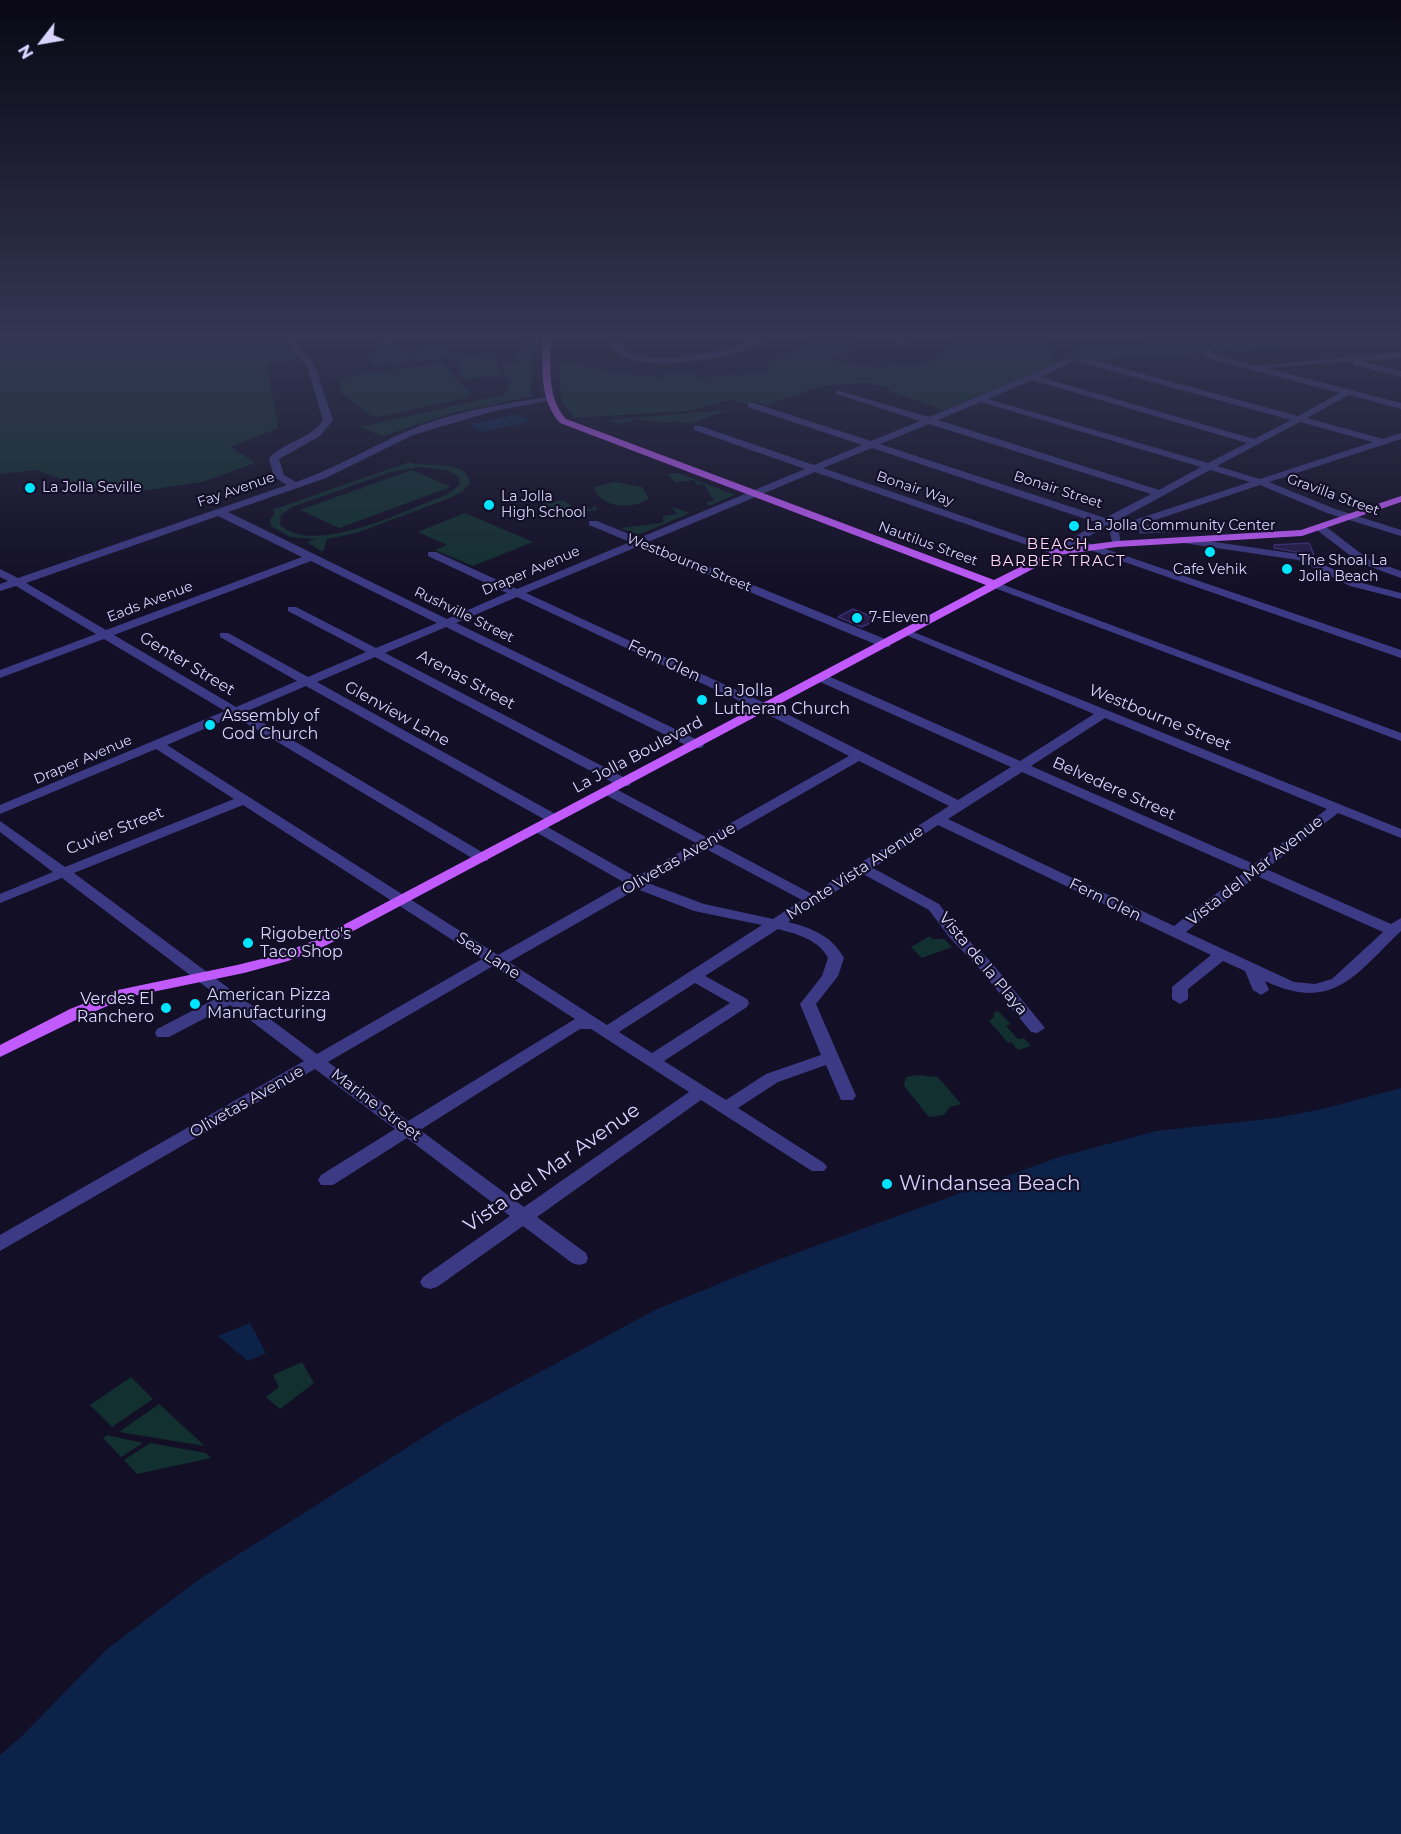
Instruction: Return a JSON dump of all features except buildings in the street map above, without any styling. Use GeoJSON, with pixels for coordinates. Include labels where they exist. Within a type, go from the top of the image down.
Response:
{"type":"FeatureCollection","features":[{"type":"Feature","properties":{"kind":"main road","name":"Nautilus Street"},"geometry":{"type":"LineString","coordinates":[[565,422],[576,428],[996,585]]}},
{"type":"Feature","properties":{"kind":"main road","name":"La Jolla Boulevard"},"geometry":{"type":"LineString","coordinates":[[0,1052],[76,1013],[124,993],[206,978],[293,954],[401,901],[1056,552],[1088,546],[1293,534],[1321,528],[1401,499]]}},
{"type":"Feature","properties":{"kind":"street"},"geometry":{"type":"LineString","coordinates":[[296,486],[279,477],[274,458],[279,452],[310,440],[324,428],[327,422]]}},
{"type":"Feature","properties":{"kind":"street","name":"Fay Avenue"},"geometry":{"type":"LineString","coordinates":[[0,588],[296,486],[331,472],[410,433],[444,422]]}},
{"type":"Feature","properties":{"kind":"street","name":"Bonair Street"},"geometry":{"type":"LineString","coordinates":[[803,422],[1110,526]]}},
{"type":"Feature","properties":{"kind":"street","name":"Draper Avenue"},"geometry":{"type":"LineString","coordinates":[[0,810],[926,422]]}},
{"type":"Feature","properties":{"kind":"street"},"geometry":{"type":"LineString","coordinates":[[929,422],[1159,493]]}},
{"type":"Feature","properties":{"kind":"street","name":"Gravilla Street"},"geometry":{"type":"LineString","coordinates":[[1056,422],[1260,482],[1349,517],[1401,533]]}},
{"type":"Feature","properties":{"kind":"street"},"geometry":{"type":"LineString","coordinates":[[1186,422],[1257,442]]}},
{"type":"Feature","properties":{"kind":"street"},"geometry":{"type":"LineString","coordinates":[[1056,552],[1110,526],[1159,493],[1293,422]]}},
{"type":"Feature","properties":{"kind":"street"},"geometry":{"type":"LineString","coordinates":[[1307,422],[1384,442]]}},
{"type":"Feature","properties":{"kind":"street","name":"Bonair Way"},"geometry":{"type":"LineString","coordinates":[[697,428],[1056,552]]}},
{"type":"Feature","properties":{"kind":"street"},"geometry":{"type":"LineString","coordinates":[[1110,526],[1399,438]]}},
{"type":"Feature","properties":{"kind":"street","name":"Rushville Street"},"geometry":{"type":"LineString","coordinates":[[219,512],[697,745]]}},
{"type":"Feature","properties":{"kind":"street","name":"Westbourne Street"},"geometry":{"type":"LineString","coordinates":[[593,523],[886,644]]}},
{"type":"Feature","properties":{"kind":"street"},"geometry":{"type":"LineString","coordinates":[[1110,526],[1117,544]]}},
{"type":"Feature","properties":{"kind":"street"},"geometry":{"type":"LineString","coordinates":[[1321,528],[1364,561],[1401,575]]}},
{"type":"Feature","properties":{"kind":"street"},"geometry":{"type":"LineString","coordinates":[[1187,541],[1301,557],[1315,562],[1344,580],[1401,596]]}},
{"type":"Feature","properties":{"kind":"street"},"geometry":{"type":"LineString","coordinates":[[1088,546],[1401,654]]}},
{"type":"Feature","properties":{"kind":"street","name":"Fern Glen"},"geometry":{"type":"LineString","coordinates":[[432,555],[765,708],[959,806]]}},
{"type":"Feature","properties":{"kind":"street","name":"Eads Avenue"},"geometry":{"type":"LineString","coordinates":[[0,674],[311,557]]}},
{"type":"Feature","properties":{"kind":"street","name":"Genter Street"},"geometry":{"type":"LineString","coordinates":[[0,572],[482,858]]}},
{"type":"Feature","properties":{"kind":"street","name":"Nautilus Street"},"geometry":{"type":"LineString","coordinates":[[996,585],[1401,737]]}},
{"type":"Feature","properties":{"kind":"street","name":"Arenas Street"},"geometry":{"type":"LineString","coordinates":[[292,609],[624,783]]}},
{"type":"Feature","properties":{"kind":"street","name":"Westbourne Street"},"geometry":{"type":"LineString","coordinates":[[907,633],[1401,834]]}},
{"type":"Feature","properties":{"kind":"street","name":"Glenview Lane"},"geometry":{"type":"LineString","coordinates":[[224,635],[554,819]]}},
{"type":"Feature","properties":{"kind":"street","name":"Belvedere Street"},"geometry":{"type":"LineString","coordinates":[[822,678],[1257,870],[1397,927]]}},
{"type":"Feature","properties":{"kind":"street","name":"Monte Vista Avenue"},"geometry":{"type":"LineString","coordinates":[[327,1180],[577,1024],[601,1028],[694,976],[1104,713]]}},
{"type":"Feature","properties":{"kind":"street","name":"Sea Lane"},"geometry":{"type":"LineString","coordinates":[[157,744],[818,1167]]}},
{"type":"Feature","properties":{"kind":"street","name":"Olivetas Avenue"},"geometry":{"type":"LineString","coordinates":[[0,1244],[313,1057],[496,961],[860,755]]}},
{"type":"Feature","properties":{"kind":"street"},"geometry":{"type":"LineString","coordinates":[[919,786],[936,801],[938,820]]}},
{"type":"Feature","properties":{"kind":"street"},"geometry":{"type":"LineString","coordinates":[[609,791],[812,900]]}},
{"type":"Feature","properties":{"kind":"street","name":"Cuvier Street"},"geometry":{"type":"LineString","coordinates":[[0,899],[244,800]]}},
{"type":"Feature","properties":{"kind":"street","name":"Vista del Mar Avenue"},"geometry":{"type":"LineString","coordinates":[[1175,933],[1336,808]]}},
{"type":"Feature","properties":{"kind":"street","name":"Fern Glen"},"geometry":{"type":"LineString","coordinates":[[938,820],[1291,987],[1305,989],[1328,987],[1338,982],[1397,927]]}},
{"type":"Feature","properties":{"kind":"street","name":"Marine Street"},"geometry":{"type":"LineString","coordinates":[[0,825],[579,1258]]}},
{"type":"Feature","properties":{"kind":"street"},"geometry":{"type":"LineString","coordinates":[[539,828],[635,884],[701,909],[775,924],[818,938],[836,959],[825,984],[808,1004],[847,1096]]}},
{"type":"Feature","properties":{"kind":"street","name":"Vista de la Playa"},"geometry":{"type":"LineString","coordinates":[[863,868],[934,907],[955,935],[985,965],[1037,1028]]}},
{"type":"Feature","properties":{"kind":"street"},"geometry":{"type":"LineString","coordinates":[[1180,999],[1180,987],[1220,955]]}},
{"type":"Feature","properties":{"kind":"street"},"geometry":{"type":"LineString","coordinates":[[1253,971],[1261,990]]}},
{"type":"Feature","properties":{"kind":"street"},"geometry":{"type":"LineString","coordinates":[[652,1061],[741,1003],[694,976]]}},
{"type":"Feature","properties":{"kind":"street"},"geometry":{"type":"LineString","coordinates":[[163,1033],[231,997]]}},
{"type":"Feature","properties":{"kind":"street"},"geometry":{"type":"LineString","coordinates":[[726,1108],[772,1078],[830,1058]]}},
{"type":"Feature","properties":{"kind":"street","name":"Vista del Mar Avenue"},"geometry":{"type":"LineString","coordinates":[[430,1282],[701,1092]]}},
{"type":"Feature","properties":{"kind":"green space"},"geometry":{"type":"Polygon","coordinates":[[[0,422],[277,422],[278,428],[231,447],[255,463],[202,482],[121,494],[115,488],[84,487],[36,470],[0,474],[0,422]]]}},
{"type":"Feature","properties":{"kind":"green space"},"geometry":{"type":"Polygon","coordinates":[[[384,422],[426,422],[383,436],[360,427],[384,422]]]}},
{"type":"Feature","properties":{"kind":"green space"},"geometry":{"type":"Polygon","coordinates":[[[677,422],[697,422],[690,424],[677,422]]]}},
{"type":"Feature","properties":{"kind":"green space"},"geometry":{"type":"Polygon","coordinates":[[[409,462],[453,467],[467,475],[470,483],[462,492],[450,498],[356,533],[327,539],[323,552],[307,542],[316,539],[290,537],[271,526],[270,520],[275,512],[272,510],[409,462]],[[419,467],[391,472],[292,507],[281,515],[280,525],[296,533],[315,536],[362,527],[446,495],[460,485],[459,477],[447,470],[419,467]]]}},
{"type":"Feature","properties":{"kind":"green space"},"geometry":{"type":"Polygon","coordinates":[[[412,470],[451,487],[339,528],[300,510],[412,470]]]}},
{"type":"Feature","properties":{"kind":"green space"},"geometry":{"type":"Polygon","coordinates":[[[678,473],[734,495],[709,506],[706,502],[714,501],[704,484],[697,485],[694,480],[675,482],[668,474],[678,473]]]}},
{"type":"Feature","properties":{"kind":"green space"},"geometry":{"type":"Polygon","coordinates":[[[615,482],[642,487],[649,498],[627,506],[610,503],[597,494],[594,487],[615,482]]]}},
{"type":"Feature","properties":{"kind":"green space"},"geometry":{"type":"Polygon","coordinates":[[[564,500],[573,508],[592,509],[595,505],[597,510],[567,514],[542,504],[564,500]]]}},
{"type":"Feature","properties":{"kind":"green space"},"geometry":{"type":"Polygon","coordinates":[[[672,507],[690,513],[638,535],[620,528],[663,523],[663,516],[677,514],[672,507]]]}},
{"type":"Feature","properties":{"kind":"green space"},"geometry":{"type":"Polygon","coordinates":[[[465,513],[533,542],[473,566],[435,550],[447,545],[418,532],[465,513]]]}},
{"type":"Feature","properties":{"kind":"green space"},"geometry":{"type":"Polygon","coordinates":[[[930,936],[932,939],[944,939],[952,947],[922,958],[911,947],[930,936]]]}},
{"type":"Feature","properties":{"kind":"green space"},"geometry":{"type":"Polygon","coordinates":[[[998,1011],[1011,1024],[1006,1026],[1018,1039],[1024,1038],[1031,1046],[1018,1050],[1011,1042],[1008,1043],[989,1021],[994,1017],[994,1012],[998,1011]]]}},
{"type":"Feature","properties":{"kind":"green space"},"geometry":{"type":"Polygon","coordinates":[[[917,1075],[938,1077],[961,1104],[950,1107],[944,1115],[929,1117],[904,1086],[906,1077],[917,1075]]]}},
{"type":"Feature","properties":{"kind":"green space"},"geometry":{"type":"Polygon","coordinates":[[[302,1362],[314,1383],[280,1409],[266,1397],[279,1387],[273,1375],[302,1362]]]}},
{"type":"Feature","properties":{"kind":"green space"},"geometry":{"type":"Polygon","coordinates":[[[131,1377],[153,1399],[112,1427],[90,1405],[131,1377]]]}},
{"type":"Feature","properties":{"kind":"green space"},"geometry":{"type":"Polygon","coordinates":[[[159,1404],[205,1446],[119,1432],[159,1404]]]}},
{"type":"Feature","properties":{"kind":"green space"},"geometry":{"type":"Polygon","coordinates":[[[107,1435],[143,1443],[121,1457],[103,1438],[107,1435]]]}},
{"type":"Feature","properties":{"kind":"green space"},"geometry":{"type":"Polygon","coordinates":[[[150,1443],[206,1453],[211,1458],[137,1474],[124,1460],[150,1443]]]}},
{"type":"Feature","properties":{"kind":"water"},"geometry":{"type":"Polygon","coordinates":[[[481,422],[531,422],[480,432],[469,424],[481,422]]]}},
{"type":"Feature","properties":{"kind":"water"},"geometry":{"type":"Polygon","coordinates":[[[1401,1088],[1401,1834],[0,1834],[0,1755],[21,1737],[106,1650],[198,1580],[449,1421],[657,1309],[777,1260],[1059,1157],[1156,1131],[1275,1118],[1322,1109],[1401,1088]]]}},
{"type":"Feature","properties":{"kind":"water"},"geometry":{"type":"Polygon","coordinates":[[[250,1323],[266,1353],[248,1361],[218,1336],[250,1323]]]}},
{"type":"Feature","properties":{"kind":"place","name":"La Jolla Seville"},"geometry":{"type":"Point","coordinates":[30,488]}},
{"type":"Feature","properties":{"kind":"place","name":"La Jolla High School"},"geometry":{"type":"Point","coordinates":[489,505]}},
{"type":"Feature","properties":{"kind":"place","name":"La Jolla Community Center"},"geometry":{"type":"Point","coordinates":[1074,526]}},
{"type":"Feature","properties":{"kind":"place","name":"Cafe Vehik"},"geometry":{"type":"Point","coordinates":[1210,552]}},
{"type":"Feature","properties":{"kind":"place","name":"The Shoal La Jolla Beach"},"geometry":{"type":"Point","coordinates":[1287,569]}},
{"type":"Feature","properties":{"kind":"place","name":"7-Eleven"},"geometry":{"type":"Point","coordinates":[857,618]}},
{"type":"Feature","properties":{"kind":"place","name":"La Jolla Lutheran Church"},"geometry":{"type":"Point","coordinates":[702,700]}},
{"type":"Feature","properties":{"kind":"place","name":"Assembly of God Church"},"geometry":{"type":"Point","coordinates":[210,725]}},
{"type":"Feature","properties":{"kind":"place","name":"Rigoberto's Taco Shop"},"geometry":{"type":"Point","coordinates":[248,943]}},
{"type":"Feature","properties":{"kind":"place","name":"American Pizza Manufacturing"},"geometry":{"type":"Point","coordinates":[195,1004]}},
{"type":"Feature","properties":{"kind":"place","name":"Verdes El Ranchero"},"geometry":{"type":"Point","coordinates":[166,1008]}},
{"type":"Feature","properties":{"kind":"place","name":"Windansea Beach"},"geometry":{"type":"Point","coordinates":[887,1184]}},
{"type":"Feature","properties":{"kind":"district","name":"BEACH BARBER TRACT"},"geometry":{"type":"Point","coordinates":[1058,554]}}]}
